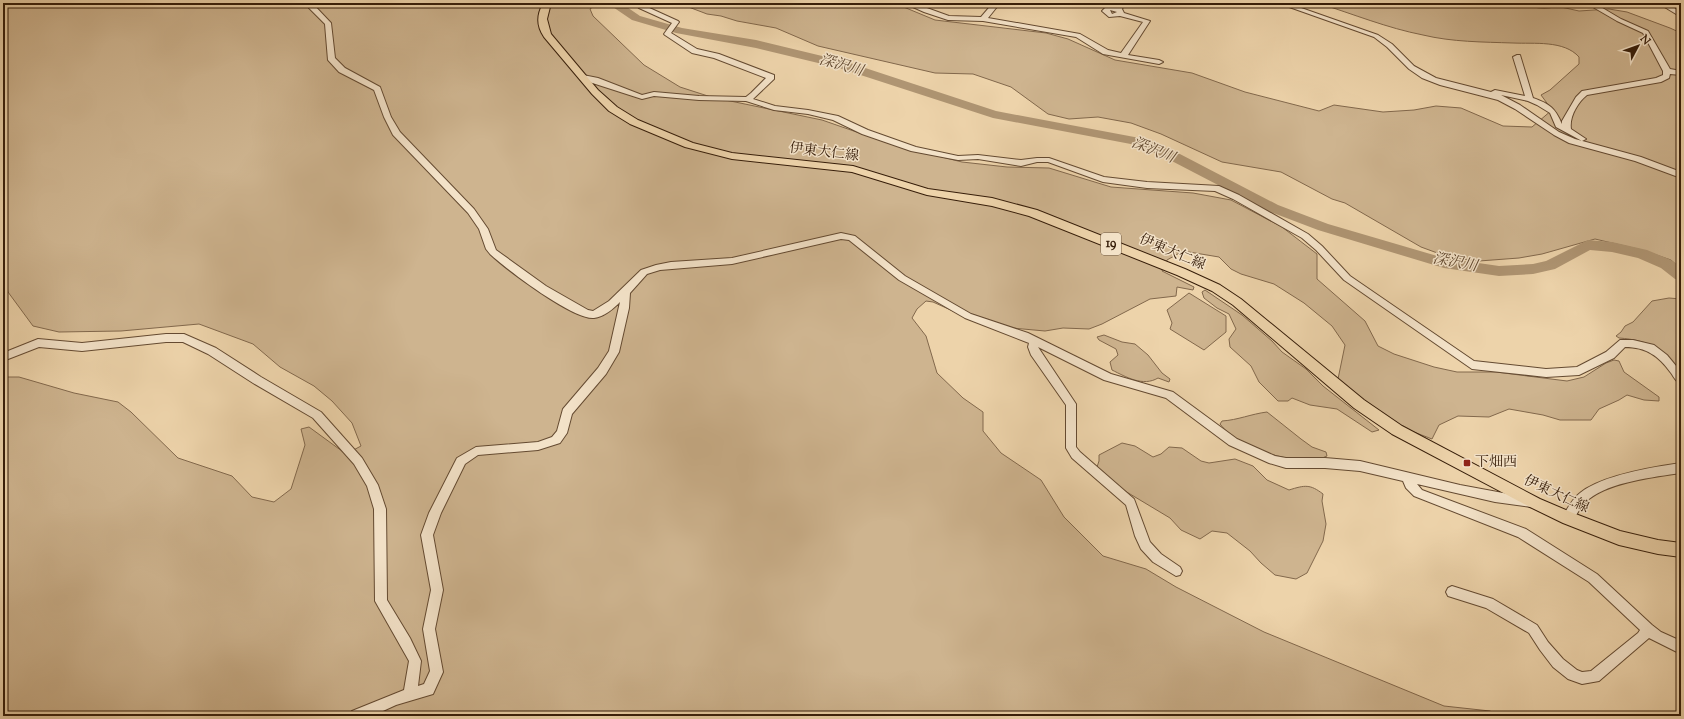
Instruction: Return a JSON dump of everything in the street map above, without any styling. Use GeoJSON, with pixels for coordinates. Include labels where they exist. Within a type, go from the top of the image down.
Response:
{"type":"FeatureCollection","features":[{"type":"Feature","properties":{"kind":"main road","name":"伊東大仁線"},"geometry":{"type":"LineString","coordinates":[[547,3],[541,17],[542,27],[547,35],[604,103],[623,116],[689,145],[718,154],[743,158],[853,169],[928,192],[1011,206],[1033,213],[1181,272],[1216,288],[1237,302],[1359,404],[1397,430],[1535,503],[1568,518],[1620,538],[1658,547],[1681,550]]}},
{"type":"Feature","properties":{"kind":"street"},"geometry":{"type":"LineString","coordinates":[[309,3],[328,23],[331,58],[342,70],[377,89],[391,126],[430,170],[467,205],[481,224],[489,239],[491,251],[505,263],[575,309],[587,314],[592,315],[602,311],[644,272],[659,267],[732,261],[833,238],[847,237],[859,243],[902,278],[957,311],[1035,341],[1072,361],[1108,377],[1169,395],[1233,442],[1273,460],[1286,463],[1346,464],[1488,496],[1535,503]]}},
{"type":"Feature","properties":{"kind":"street"},"geometry":{"type":"LineString","coordinates":[[644,3],[641,7],[676,23],[667,34],[695,51],[716,56],[771,77],[754,96],[747,99]]}},
{"type":"Feature","properties":{"kind":"street"},"geometry":{"type":"LineString","coordinates":[[907,3],[948,18],[982,19],[1078,35],[1086,38],[1106,52],[1159,62]]}},
{"type":"Feature","properties":{"kind":"street"},"geometry":{"type":"LineString","coordinates":[[982,19],[997,3]]}},
{"type":"Feature","properties":{"kind":"street"},"geometry":{"type":"LineString","coordinates":[[1281,3],[1383,40],[1388,43],[1414,70],[1432,80],[1482,91],[1530,98],[1553,112],[1559,125],[1607,152]]}},
{"type":"Feature","properties":{"kind":"street"},"geometry":{"type":"LineString","coordinates":[[1529,3],[1545,5],[1559,3]]}},
{"type":"Feature","properties":{"kind":"street"},"geometry":{"type":"LineString","coordinates":[[1567,130],[1567,118],[1580,97],[1585,93],[1658,80],[1666,76],[1667,71],[1646,32],[1619,20],[1589,3]]}},
{"type":"Feature","properties":{"kind":"street"},"geometry":{"type":"LineString","coordinates":[[1661,3],[1681,15]]}},
{"type":"Feature","properties":{"kind":"street"},"geometry":{"type":"LineString","coordinates":[[1120,9],[1147,21],[1123,56]]}},
{"type":"Feature","properties":{"kind":"street"},"geometry":{"type":"LineString","coordinates":[[1517,56],[1530,98]]}},
{"type":"Feature","properties":{"kind":"street"},"geometry":{"type":"LineString","coordinates":[[1667,71],[1681,73]]}},
{"type":"Feature","properties":{"kind":"street"},"geometry":{"type":"LineString","coordinates":[[583,78],[596,80],[633,95],[642,97],[654,94],[706,98],[747,99],[774,108],[808,112],[835,118],[866,132],[922,151],[958,158],[978,157],[1021,163],[1037,160],[1049,160],[1103,179],[1147,184],[1216,188],[1236,197],[1305,236],[1319,248],[1347,278],[1472,365],[1546,373],[1579,371],[1610,355],[1623,343],[1636,343],[1649,347],[1662,354],[1681,380]]}},
{"type":"Feature","properties":{"kind":"street"},"geometry":{"type":"LineString","coordinates":[[1482,91],[1513,104],[1565,138],[1587,147],[1625,155],[1681,175]]}},
{"type":"Feature","properties":{"kind":"street"},"geometry":{"type":"LineString","coordinates":[[357,716],[395,699],[428,689],[437,672],[429,629],[437,590],[427,535],[435,513],[461,461],[476,451],[538,446],[556,440],[562,433],[567,412],[602,371],[614,352],[624,308],[625,290]]}},
{"type":"Feature","properties":{"kind":"street"},"geometry":{"type":"LineString","coordinates":[[3,357],[38,343],[82,347],[166,338],[184,338],[212,351],[317,415],[358,461],[372,485],[380,509],[381,601],[406,642],[415,662],[410,694]]}},
{"type":"Feature","properties":{"kind":"street"},"geometry":{"type":"LineString","coordinates":[[1035,341],[1033,347],[1035,352],[1071,404],[1071,448],[1076,455],[1130,502],[1143,542],[1151,552],[1176,571]]}},
{"type":"Feature","properties":{"kind":"street"},"geometry":{"type":"LineString","coordinates":[[1568,518],[1586,494],[1599,487],[1681,468]]}},
{"type":"Feature","properties":{"kind":"street"},"geometry":{"type":"LineString","coordinates":[[1408,478],[1410,485],[1418,493],[1522,533],[1593,578],[1648,629],[1657,636],[1681,648]]}},
{"type":"Feature","properties":{"kind":"street"},"geometry":{"type":"LineString","coordinates":[[1452,592],[1489,603],[1533,629],[1544,646],[1558,663],[1573,675],[1582,678],[1594,677],[1642,637],[1648,629]]}},
{"type":"Feature","properties":{"kind":"shaded area"},"geometry":{"type":"Polygon","coordinates":[[[3,3],[598,3],[590,9],[593,16],[644,65],[680,87],[711,97],[822,120],[894,145],[962,162],[1007,167],[1049,168],[1111,187],[1193,193],[1231,200],[1282,227],[1317,254],[1317,279],[1365,321],[1378,346],[1394,354],[1434,367],[1457,372],[1496,372],[1567,381],[1584,377],[1606,363],[1614,360],[1619,361],[1624,372],[1659,397],[1659,401],[1644,400],[1627,395],[1599,409],[1591,420],[1560,420],[1543,415],[1509,409],[1489,417],[1458,416],[1439,425],[1432,439],[1406,429],[1360,399],[1338,379],[1345,345],[1332,326],[1304,303],[1274,284],[1241,274],[1231,269],[1219,257],[1183,251],[1167,260],[1162,271],[1194,287],[1193,290],[1177,287],[1176,296],[1150,299],[1102,324],[1089,329],[1063,328],[1045,331],[1012,328],[953,311],[933,302],[926,301],[917,309],[912,318],[926,336],[937,373],[963,398],[983,412],[983,431],[1001,453],[1041,480],[1064,517],[1103,556],[1146,569],[1176,587],[1264,632],[1444,706],[1490,711],[1499,716],[3,716],[3,377],[19,377],[74,393],[118,402],[131,412],[178,458],[232,476],[252,497],[274,502],[291,489],[305,445],[301,429],[309,427],[346,454],[361,446],[352,423],[332,401],[314,386],[280,367],[253,344],[199,324],[121,331],[59,332],[33,326],[8,292],[3,267],[3,3]]]}},
{"type":"Feature","properties":{"kind":"shaded area"},"geometry":{"type":"Polygon","coordinates":[[[678,3],[894,3],[935,20],[1046,33],[1068,39],[1115,60],[1192,73],[1245,92],[1319,111],[1334,105],[1383,112],[1414,110],[1436,106],[1461,108],[1503,126],[1532,127],[1552,110],[1541,95],[1550,90],[1579,64],[1579,57],[1573,52],[1557,45],[1539,43],[1468,41],[1434,37],[1396,29],[1318,3],[1543,3],[1579,11],[1609,9],[1627,12],[1681,33],[1681,269],[1671,260],[1642,250],[1595,239],[1542,254],[1519,258],[1479,261],[1451,258],[1421,247],[1345,203],[1332,199],[1281,172],[1222,162],[1161,134],[1131,123],[1098,117],[1069,119],[1048,114],[1011,87],[973,74],[935,73],[818,46],[776,28],[707,14],[678,3]]]}},
{"type":"Feature","properties":{"kind":"shaded area"},"geometry":{"type":"Polygon","coordinates":[[[1205,290],[1242,315],[1272,341],[1282,352],[1306,369],[1323,386],[1379,430],[1372,432],[1337,409],[1310,405],[1292,398],[1288,401],[1278,401],[1259,382],[1251,366],[1230,347],[1229,339],[1236,329],[1229,314],[1217,308],[1204,298],[1202,292],[1205,290]]]}},
{"type":"Feature","properties":{"kind":"shaded area"},"geometry":{"type":"Polygon","coordinates":[[[1189,293],[1226,316],[1226,332],[1204,350],[1170,329],[1172,323],[1167,310],[1189,293]]]}},
{"type":"Feature","properties":{"kind":"shaded area"},"geometry":{"type":"Polygon","coordinates":[[[1669,298],[1681,299],[1681,373],[1669,358],[1655,347],[1639,341],[1619,338],[1616,336],[1625,326],[1633,322],[1652,301],[1669,298]]]}},
{"type":"Feature","properties":{"kind":"shaded area"},"geometry":{"type":"Polygon","coordinates":[[[1104,335],[1122,342],[1135,344],[1148,355],[1162,373],[1170,379],[1169,382],[1158,378],[1146,382],[1135,380],[1112,370],[1110,362],[1118,355],[1116,349],[1099,340],[1097,337],[1104,335]]]}},
{"type":"Feature","properties":{"kind":"shaded area"},"geometry":{"type":"Polygon","coordinates":[[[1267,412],[1312,447],[1326,452],[1327,456],[1308,460],[1284,457],[1260,451],[1238,441],[1220,424],[1222,421],[1267,412]]]}},
{"type":"Feature","properties":{"kind":"shaded area"},"geometry":{"type":"Polygon","coordinates":[[[1122,443],[1135,446],[1153,457],[1161,454],[1169,447],[1182,448],[1201,461],[1209,463],[1235,459],[1253,466],[1267,480],[1289,490],[1307,486],[1314,488],[1323,494],[1322,501],[1326,524],[1323,541],[1307,573],[1296,579],[1275,575],[1250,551],[1227,533],[1212,531],[1200,539],[1181,530],[1170,518],[1120,488],[1097,467],[1099,455],[1122,443]]]}},
{"type":"Feature","properties":{"kind":"waterway","name":"深沢川"},"geometry":{"type":"LineString","coordinates":[[613,3],[636,18],[680,31],[756,44],[843,65],[993,114],[1140,142],[1173,156],[1273,208],[1323,227],[1444,263],[1499,271],[1533,269],[1550,265],[1588,245],[1612,247],[1642,254],[1666,264],[1681,275]]}},
{"type":"Feature","properties":{"kind":"place","name":"下畑西"},"geometry":{"type":"Point","coordinates":[1467,463]}}]}
